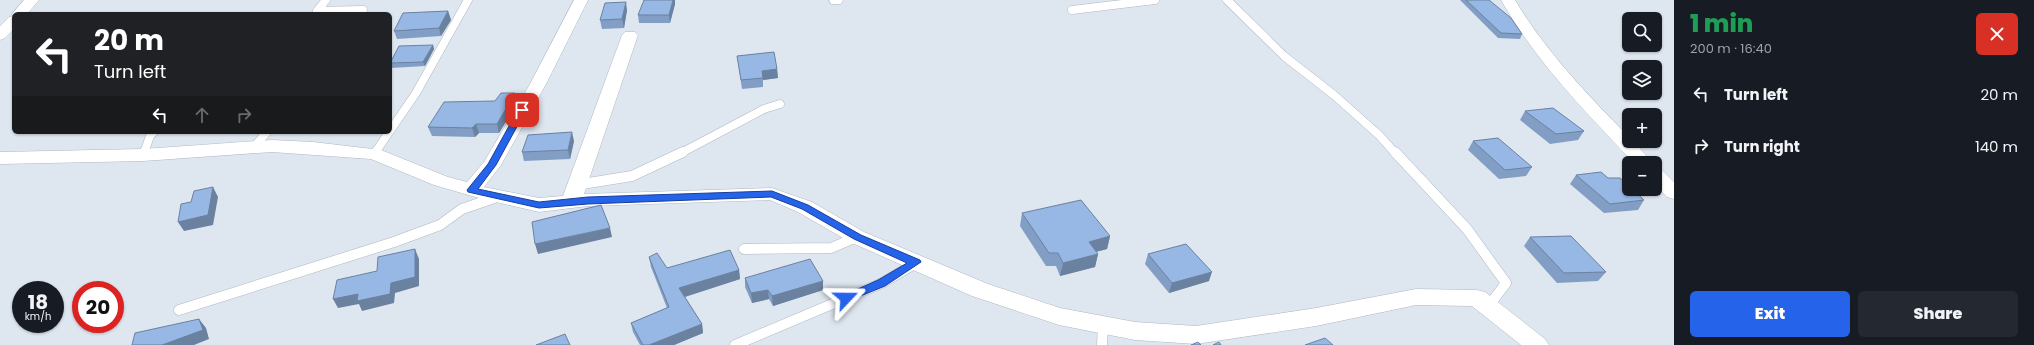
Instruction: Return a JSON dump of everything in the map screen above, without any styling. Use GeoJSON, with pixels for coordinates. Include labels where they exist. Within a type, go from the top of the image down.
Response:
{"type":"FeatureCollection","features":[{"type":"Feature","properties":{"kind":"street"},"geometry":{"type":"LineString","coordinates":[[21,12],[32,0]]}},
{"type":"Feature","properties":{"kind":"street"},"geometry":{"type":"LineString","coordinates":[[471,190],[492,165],[538,84],[581,0]]}},
{"type":"Feature","properties":{"kind":"street"},"geometry":{"type":"LineString","coordinates":[[1508,0],[1518,21],[1567,81],[1637,156]]}},
{"type":"Feature","properties":{"kind":"street"},"geometry":{"type":"LineString","coordinates":[[0,35],[12,22]]}},
{"type":"Feature","properties":{"kind":"street"},"geometry":{"type":"LineString","coordinates":[[574,193],[599,120],[610,98],[630,35]]}},
{"type":"Feature","properties":{"kind":"street"},"geometry":{"type":"LineString","coordinates":[[0,158],[143,155],[272,146],[313,148],[374,154],[441,181],[497,197],[539,205],[574,193],[772,194],[805,207],[857,237],[980,290],[1059,316],[1135,331],[1196,335],[1316,317],[1416,297],[1477,298],[1537,345]]}},
{"type":"Feature","properties":{"kind":"street"},"geometry":{"type":"LineString","coordinates":[[1662,181],[1674,193]]}},
{"type":"Feature","properties":{"kind":"lane"},"geometry":{"type":"LineString","coordinates":[[326,0],[317,10],[363,10],[362,12]]}},
{"type":"Feature","properties":{"kind":"lane"},"geometry":{"type":"LineString","coordinates":[[392,129],[416,93],[468,0]]}},
{"type":"Feature","properties":{"kind":"lane"},"geometry":{"type":"LineString","coordinates":[[1072,10],[1155,0]]}},
{"type":"Feature","properties":{"kind":"lane"},"geometry":{"type":"LineString","coordinates":[[1226,0],[1284,56],[1334,95],[1380,136],[1467,229],[1506,283],[1488,307]]}},
{"type":"Feature","properties":{"kind":"lane"},"geometry":{"type":"LineString","coordinates":[[574,193],[632,176],[656,166],[764,109],[780,104]]}},
{"type":"Feature","properties":{"kind":"lane"},"geometry":{"type":"LineString","coordinates":[[143,155],[152,134]]}},
{"type":"Feature","properties":{"kind":"lane"},"geometry":{"type":"LineString","coordinates":[[253,148],[265,134]]}},
{"type":"Feature","properties":{"kind":"lane"},"geometry":{"type":"LineString","coordinates":[[374,154],[389,134]]}},
{"type":"Feature","properties":{"kind":"lane"},"geometry":{"type":"LineString","coordinates":[[179,310],[394,242],[440,225],[462,209],[497,197]]}},
{"type":"Feature","properties":{"kind":"lane"},"geometry":{"type":"LineString","coordinates":[[744,249],[831,248],[857,237]]}},
{"type":"Feature","properties":{"kind":"lane"},"geometry":{"type":"LineString","coordinates":[[734,345],[882,283],[916,262]]}},
{"type":"Feature","properties":{"kind":"lane"},"geometry":{"type":"LineString","coordinates":[[1102,345],[1103,324]]}},
{"type":"Feature","properties":{"kind":"building"},"geometry":{"type":"Polygon","coordinates":[[[644,0],[673,0],[669,15],[638,15],[644,0]]]}},
{"type":"Feature","properties":{"kind":"building"},"geometry":{"type":"Polygon","coordinates":[[[1466,0],[1489,0],[1511,18],[1522,34],[1501,33],[1466,0]]]}},
{"type":"Feature","properties":{"kind":"building"},"geometry":{"type":"Polygon","coordinates":[[[626,2],[622,19],[600,20],[605,3],[626,2]]]}},
{"type":"Feature","properties":{"kind":"building"},"geometry":{"type":"Polygon","coordinates":[[[448,11],[439,28],[394,31],[403,13],[448,11]]]}},
{"type":"Feature","properties":{"kind":"building"},"geometry":{"type":"Polygon","coordinates":[[[433,45],[423,62],[392,63],[392,59],[399,46],[433,45]]]}},
{"type":"Feature","properties":{"kind":"building"},"geometry":{"type":"Polygon","coordinates":[[[774,52],[777,69],[762,71],[763,78],[741,80],[737,56],[774,52]]]}},
{"type":"Feature","properties":{"kind":"building"},"geometry":{"type":"Polygon","coordinates":[[[501,93],[515,93],[497,124],[476,124],[472,128],[428,127],[444,102],[495,101],[501,93]]]}},
{"type":"Feature","properties":{"kind":"building"},"geometry":{"type":"Polygon","coordinates":[[[1553,108],[1584,131],[1556,134],[1525,111],[1553,108]]]}},
{"type":"Feature","properties":{"kind":"building"},"geometry":{"type":"Polygon","coordinates":[[[572,132],[568,150],[522,152],[528,135],[572,132]]]}},
{"type":"Feature","properties":{"kind":"building"},"geometry":{"type":"Polygon","coordinates":[[[1498,138],[1532,167],[1505,170],[1473,141],[1498,138]]]}},
{"type":"Feature","properties":{"kind":"building"},"geometry":{"type":"Polygon","coordinates":[[[1601,172],[1608,178],[1620,178],[1622,180],[1622,196],[1640,196],[1644,200],[1610,204],[1576,175],[1601,172]]]}},
{"type":"Feature","properties":{"kind":"building"},"geometry":{"type":"Polygon","coordinates":[[[213,187],[208,215],[178,222],[181,204],[191,202],[194,191],[213,187]]]}},
{"type":"Feature","properties":{"kind":"building"},"geometry":{"type":"Polygon","coordinates":[[[1081,200],[1110,236],[1089,242],[1098,254],[1063,263],[1058,253],[1049,253],[1022,213],[1081,200]]]}},
{"type":"Feature","properties":{"kind":"building"},"geometry":{"type":"Polygon","coordinates":[[[601,205],[610,228],[535,244],[532,222],[601,205]]]}},
{"type":"Feature","properties":{"kind":"building"},"geometry":{"type":"Polygon","coordinates":[[[1571,236],[1606,272],[1564,273],[1530,237],[1571,236]]]}},
{"type":"Feature","properties":{"kind":"building"},"geometry":{"type":"Polygon","coordinates":[[[1186,244],[1212,272],[1172,283],[1148,254],[1186,244]]]}},
{"type":"Feature","properties":{"kind":"building"},"geometry":{"type":"Polygon","coordinates":[[[415,249],[415,277],[391,283],[390,294],[357,301],[358,294],[333,299],[337,280],[377,271],[378,257],[415,249]]]}},
{"type":"Feature","properties":{"kind":"building"},"geometry":{"type":"Polygon","coordinates":[[[730,250],[739,270],[679,288],[702,324],[649,345],[643,345],[631,323],[669,307],[649,257],[657,253],[667,268],[730,250]]]}},
{"type":"Feature","properties":{"kind":"building"},"geometry":{"type":"Polygon","coordinates":[[[810,259],[823,281],[772,296],[768,290],[751,293],[745,278],[810,259]]]}},
{"type":"Feature","properties":{"kind":"building"},"geometry":{"type":"Polygon","coordinates":[[[199,319],[203,330],[162,345],[132,345],[135,333],[199,319]]]}},
{"type":"Feature","properties":{"kind":"building"},"geometry":{"type":"Polygon","coordinates":[[[565,334],[570,345],[536,345],[565,334]]]}},
{"type":"Feature","properties":{"kind":"building"},"geometry":{"type":"Polygon","coordinates":[[[1325,338],[1333,345],[1305,345],[1325,338]]]}},
{"type":"Feature","properties":{"kind":"building"},"geometry":{"type":"Polygon","coordinates":[[[1198,342],[1201,345],[1191,345],[1198,342]]]}},
{"type":"Feature","properties":{"kind":"building"},"geometry":{"type":"Polygon","coordinates":[[[1219,342],[1221,345],[1213,345],[1219,342]]]}},
{"type":"Feature","properties":{"kind":"route"},"geometry":{"type":"LineString","coordinates":[[522,110],[492,165],[471,190],[539,205],[588,200],[772,194],[805,207],[857,237],[916,262],[882,283],[846,298]]}}]}
